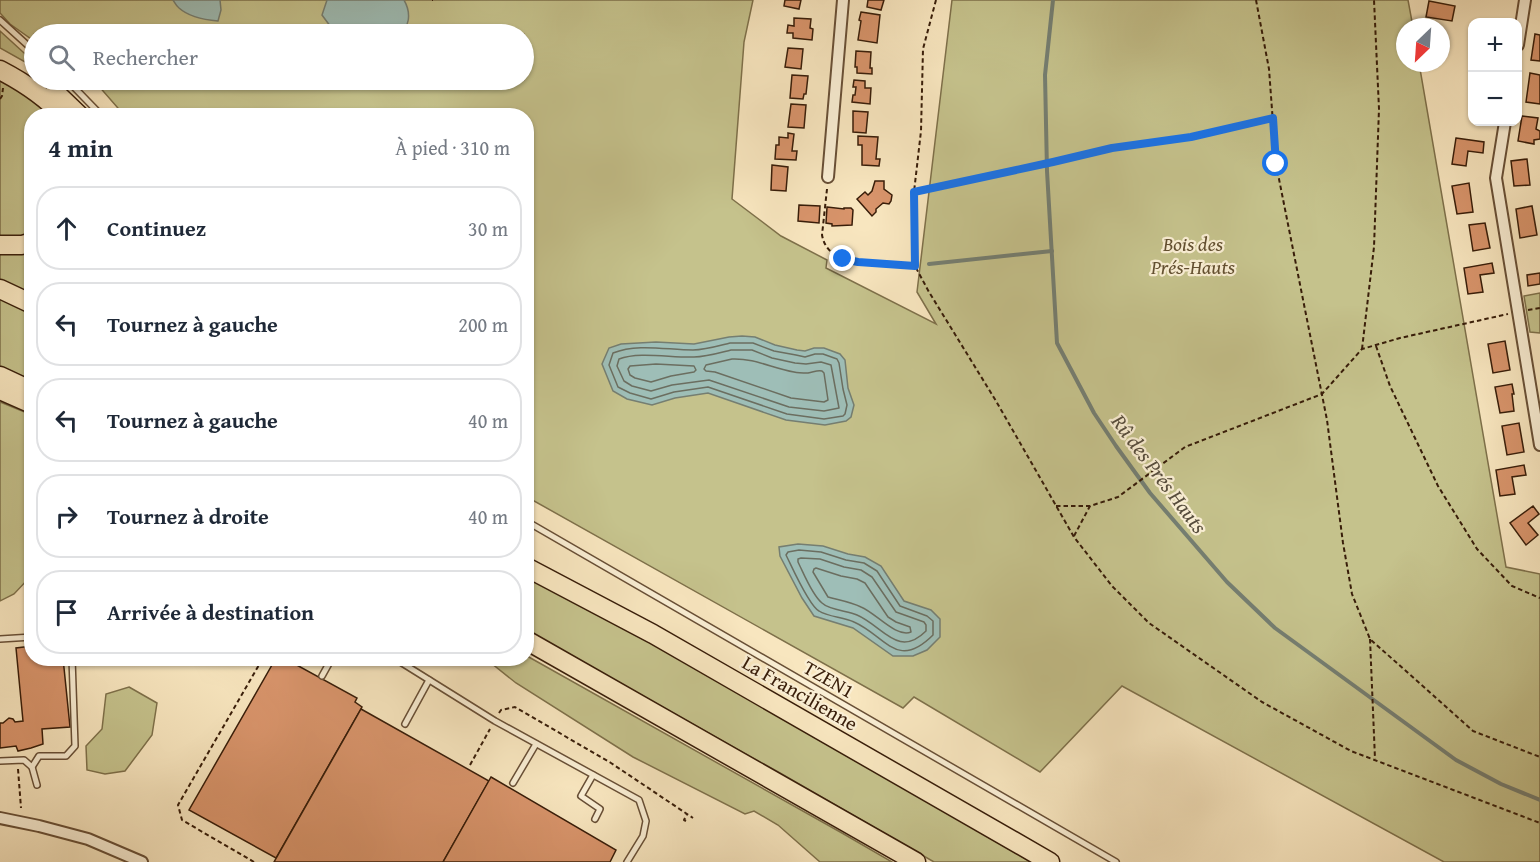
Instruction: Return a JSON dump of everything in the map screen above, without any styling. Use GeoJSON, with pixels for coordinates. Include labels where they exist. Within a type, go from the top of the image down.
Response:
{"type":"FeatureCollection","features":[{"type":"Feature","properties":{"kind":"highway"},"geometry":{"type":"LineString","coordinates":[[0,58],[24,72]]}},
{"type":"Feature","properties":{"kind":"highway"},"geometry":{"type":"LineString","coordinates":[[0,70],[24,83]]}},
{"type":"Feature","properties":{"kind":"highway"},"geometry":{"type":"LineString","coordinates":[[34,90],[55,108]]}},
{"type":"Feature","properties":{"kind":"highway"},"geometry":{"type":"LineString","coordinates":[[51,90],[72,108]]}},
{"type":"Feature","properties":{"kind":"highway"},"geometry":{"type":"LineString","coordinates":[[0,245],[24,244]]}},
{"type":"Feature","properties":{"kind":"highway"},"geometry":{"type":"LineString","coordinates":[[0,289],[24,300]]}},
{"type":"Feature","properties":{"kind":"highway"},"geometry":{"type":"LineString","coordinates":[[0,376],[24,387]]}},
{"type":"Feature","properties":{"kind":"highway"},"geometry":{"type":"LineString","coordinates":[[0,390],[24,400]]}},
{"type":"Feature","properties":{"kind":"highway","name":"La Francilienne"},"geometry":{"type":"LineString","coordinates":[[534,571],[653,634],[1050,862]]}},
{"type":"Feature","properties":{"kind":"highway"},"geometry":{"type":"LineString","coordinates":[[534,645],[916,862]]}},
{"type":"Feature","properties":{"kind":"street"},"geometry":{"type":"LineString","coordinates":[[828,177],[843,0]]}},
{"type":"Feature","properties":{"kind":"street"},"geometry":{"type":"LineString","coordinates":[[1520,18],[1522,0]]}},
{"type":"Feature","properties":{"kind":"street"},"geometry":{"type":"LineString","coordinates":[[1504,126],[1496,178],[1517,312],[1537,405],[1540,445]]}},
{"type":"Feature","properties":{"kind":"street"},"geometry":{"type":"LineString","coordinates":[[0,818],[87,839],[142,862]]}},
{"type":"Feature","properties":{"kind":"lane"},"geometry":{"type":"LineString","coordinates":[[0,20],[24,42]]}},
{"type":"Feature","properties":{"kind":"lane"},"geometry":{"type":"LineString","coordinates":[[77,90],[94,108]]}},
{"type":"Feature","properties":{"kind":"lane","name":"TZEN1"},"geometry":{"type":"LineString","coordinates":[[534,526],[1116,862]]}},
{"type":"Feature","properties":{"kind":"lane"},"geometry":{"type":"LineString","coordinates":[[0,639],[24,638]]}},
{"type":"Feature","properties":{"kind":"lane"},"geometry":{"type":"LineString","coordinates":[[32,767],[39,756],[66,756],[75,746],[72,666]]}},
{"type":"Feature","properties":{"kind":"lane"},"geometry":{"type":"LineString","coordinates":[[322,676],[328,666]]}},
{"type":"Feature","properties":{"kind":"lane"},"geometry":{"type":"LineString","coordinates":[[407,666],[495,721],[639,800],[646,821],[643,836],[627,862]]}},
{"type":"Feature","properties":{"kind":"lane"},"geometry":{"type":"LineString","coordinates":[[405,724],[429,680]]}},
{"type":"Feature","properties":{"kind":"lane"},"geometry":{"type":"LineString","coordinates":[[513,783],[536,744]]}},
{"type":"Feature","properties":{"kind":"lane"},"geometry":{"type":"LineString","coordinates":[[0,761],[24,760],[32,767],[37,785]]}},
{"type":"Feature","properties":{"kind":"lane"},"geometry":{"type":"LineString","coordinates":[[594,776],[581,796],[600,809],[595,819]]}},
{"type":"Feature","properties":{"kind":"path"},"geometry":{"type":"LineString","coordinates":[[936,0],[923,49],[921,130],[914,192],[915,266],[1074,537],[1112,586],[1149,623],[1262,702],[1351,751],[1540,823]]}},
{"type":"Feature","properties":{"kind":"path"},"geometry":{"type":"LineString","coordinates":[[1256,0],[1269,69],[1276,164],[1327,420],[1352,594],[1370,639],[1375,760]]}},
{"type":"Feature","properties":{"kind":"path"},"geometry":{"type":"LineString","coordinates":[[1362,349],[1374,247],[1379,109],[1374,0]]}},
{"type":"Feature","properties":{"kind":"path"},"geometry":{"type":"LineString","coordinates":[[0,83],[3,88],[3,96],[0,99]]}},
{"type":"Feature","properties":{"kind":"path"},"geometry":{"type":"LineString","coordinates":[[914,192],[1112,148],[1191,137],[1273,118]]}},
{"type":"Feature","properties":{"kind":"path"},"geometry":{"type":"LineString","coordinates":[[828,177],[822,235],[823,242],[831,253],[850,261],[915,266]]}},
{"type":"Feature","properties":{"kind":"path"},"geometry":{"type":"LineString","coordinates":[[1056,506],[1090,507],[1119,497],[1185,447],[1322,394],[1362,349],[1431,331],[1540,308]]}},
{"type":"Feature","properties":{"kind":"path"},"geometry":{"type":"LineString","coordinates":[[1376,345],[1390,386],[1438,486],[1477,549],[1512,586],[1540,598]]}},
{"type":"Feature","properties":{"kind":"path"},"geometry":{"type":"LineString","coordinates":[[1074,537],[1090,507]]}},
{"type":"Feature","properties":{"kind":"path"},"geometry":{"type":"LineString","coordinates":[[1370,639],[1473,731],[1540,757]]}},
{"type":"Feature","properties":{"kind":"path"},"geometry":{"type":"LineString","coordinates":[[254,862],[182,820],[178,806],[257,666]]}},
{"type":"Feature","properties":{"kind":"path"},"geometry":{"type":"LineString","coordinates":[[611,763],[693,818]]}},
{"type":"Feature","properties":{"kind":"path"},"geometry":{"type":"LineString","coordinates":[[18,766],[21,808]]}},
{"type":"Feature","properties":{"kind":"path"},"geometry":{"type":"LineString","coordinates":[[686,821],[684,820],[687,814]]}},
{"type":"Feature","properties":{"kind":"green space","name":"Bois des Prés-Hauts"},"geometry":{"type":"Polygon","coordinates":[[[0,0],[753,0],[744,42],[732,199],[781,236],[827,260],[826,268],[936,324],[917,292],[952,0],[1408,0],[1411,18],[1396,18],[1396,72],[1421,72],[1506,567],[1540,574],[1540,862],[1444,862],[1122,686],[1040,772],[914,697],[903,708],[534,501],[534,108],[118,108],[102,90],[534,90],[534,24],[24,24],[24,34],[0,13],[0,0]]]}},
{"type":"Feature","properties":{"kind":"green space"},"geometry":{"type":"Polygon","coordinates":[[[0,31],[24,53],[24,61],[0,48],[0,31]]]}},
{"type":"Feature","properties":{"kind":"green space"},"geometry":{"type":"Polygon","coordinates":[[[0,81],[43,108],[24,108],[24,236],[0,237],[0,81]]]}},
{"type":"Feature","properties":{"kind":"green space"},"geometry":{"type":"Polygon","coordinates":[[[24,251],[24,291],[0,280],[0,254],[24,251]]]}},
{"type":"Feature","properties":{"kind":"green space"},"geometry":{"type":"Polygon","coordinates":[[[1540,293],[1540,333],[1530,332],[1524,296],[1540,293]]]}},
{"type":"Feature","properties":{"kind":"green space"},"geometry":{"type":"Polygon","coordinates":[[[0,298],[24,310],[24,377],[0,366],[0,298]]]}},
{"type":"Feature","properties":{"kind":"green space"},"geometry":{"type":"Polygon","coordinates":[[[0,402],[24,412],[24,583],[14,594],[0,601],[0,402]]]}},
{"type":"Feature","properties":{"kind":"green space"},"geometry":{"type":"Polygon","coordinates":[[[534,577],[740,693],[1031,862],[934,862],[534,635],[534,577]]]}},
{"type":"Feature","properties":{"kind":"green space"},"geometry":{"type":"Polygon","coordinates":[[[534,660],[892,862],[820,862],[778,825],[754,811],[745,814],[633,757],[516,683],[495,666],[534,666],[534,660]]]}},
{"type":"Feature","properties":{"kind":"green space"},"geometry":{"type":"Polygon","coordinates":[[[129,687],[157,703],[152,735],[125,771],[105,774],[87,770],[86,746],[102,729],[106,694],[129,687]]]}},
{"type":"Feature","properties":{"kind":"water"},"geometry":{"type":"Polygon","coordinates":[[[173,0],[220,0],[221,10],[218,21],[188,14],[173,0]]]}},
{"type":"Feature","properties":{"kind":"water"},"geometry":{"type":"Polygon","coordinates":[[[327,0],[404,0],[408,10],[408,20],[407,24],[329,24],[322,15],[327,0]]]}},
{"type":"Feature","properties":{"kind":"water"},"geometry":{"type":"Polygon","coordinates":[[[742,336],[755,337],[797,350],[824,348],[840,354],[845,360],[848,388],[854,405],[851,417],[846,421],[825,425],[786,420],[708,393],[675,398],[652,405],[627,399],[613,391],[602,364],[609,348],[621,344],[656,342],[694,344],[742,336]]]}},
{"type":"Feature","properties":{"kind":"water"},"geometry":{"type":"Polygon","coordinates":[[[798,544],[823,546],[865,557],[881,566],[904,601],[931,610],[940,619],[940,637],[927,650],[913,656],[893,656],[853,628],[814,616],[780,556],[779,547],[798,544]]]}},
{"type":"Feature","properties":{"kind":"building"},"geometry":{"type":"Polygon","coordinates":[[[785,0],[801,0],[799,9],[784,6],[785,0]]]}},
{"type":"Feature","properties":{"kind":"building"},"geometry":{"type":"Polygon","coordinates":[[[868,0],[884,0],[881,10],[867,7],[868,0]]]}},
{"type":"Feature","properties":{"kind":"building"},"geometry":{"type":"Polygon","coordinates":[[[1429,1],[1455,6],[1452,21],[1450,18],[1426,17],[1429,1]]]}},
{"type":"Feature","properties":{"kind":"building"},"geometry":{"type":"Polygon","coordinates":[[[861,12],[880,15],[877,43],[858,40],[861,12]]]}},
{"type":"Feature","properties":{"kind":"building"},"geometry":{"type":"Polygon","coordinates":[[[794,18],[811,19],[812,40],[793,38],[793,33],[787,33],[788,25],[794,26],[794,18]]]}},
{"type":"Feature","properties":{"kind":"building"},"geometry":{"type":"Polygon","coordinates":[[[1535,34],[1540,35],[1540,61],[1531,60],[1535,34]]]}},
{"type":"Feature","properties":{"kind":"building"},"geometry":{"type":"Polygon","coordinates":[[[788,48],[803,49],[801,69],[785,67],[788,48]]]}},
{"type":"Feature","properties":{"kind":"building"},"geometry":{"type":"Polygon","coordinates":[[[856,51],[871,52],[872,74],[857,73],[856,51]]]}},
{"type":"Feature","properties":{"kind":"building"},"geometry":{"type":"Polygon","coordinates":[[[1530,73],[1540,75],[1540,104],[1526,102],[1530,73]]]}},
{"type":"Feature","properties":{"kind":"building"},"geometry":{"type":"Polygon","coordinates":[[[792,75],[808,76],[806,94],[803,99],[790,98],[792,75]]]}},
{"type":"Feature","properties":{"kind":"building"},"geometry":{"type":"Polygon","coordinates":[[[854,80],[865,81],[865,88],[871,88],[870,104],[852,102],[856,87],[853,87],[854,80]]]}},
{"type":"Feature","properties":{"kind":"building"},"geometry":{"type":"Polygon","coordinates":[[[791,104],[806,105],[804,128],[788,127],[791,104]]]}},
{"type":"Feature","properties":{"kind":"building"},"geometry":{"type":"Polygon","coordinates":[[[853,111],[868,112],[866,133],[853,132],[853,111]]]}},
{"type":"Feature","properties":{"kind":"building"},"geometry":{"type":"Polygon","coordinates":[[[1522,116],[1538,118],[1536,129],[1540,131],[1540,139],[1534,140],[1534,144],[1518,141],[1522,116]]]}},
{"type":"Feature","properties":{"kind":"building"},"geometry":{"type":"Polygon","coordinates":[[[788,133],[794,134],[792,151],[797,151],[796,160],[775,159],[779,137],[788,138],[788,133]]]}},
{"type":"Feature","properties":{"kind":"building"},"geometry":{"type":"Polygon","coordinates":[[[858,136],[878,137],[876,159],[880,159],[879,166],[862,165],[862,145],[858,145],[858,136]]]}},
{"type":"Feature","properties":{"kind":"building"},"geometry":{"type":"Polygon","coordinates":[[[1456,138],[1484,142],[1483,153],[1468,151],[1466,166],[1452,164],[1456,138]]]}},
{"type":"Feature","properties":{"kind":"building"},"geometry":{"type":"Polygon","coordinates":[[[1527,159],[1530,185],[1514,186],[1511,161],[1527,159]]]}},
{"type":"Feature","properties":{"kind":"building"},"geometry":{"type":"Polygon","coordinates":[[[772,165],[788,167],[786,191],[771,190],[772,165]]]}},
{"type":"Feature","properties":{"kind":"building"},"geometry":{"type":"Polygon","coordinates":[[[875,181],[884,181],[884,189],[892,195],[889,204],[883,203],[872,216],[857,199],[865,192],[868,195],[872,191],[875,181]]]}},
{"type":"Feature","properties":{"kind":"building"},"geometry":{"type":"Polygon","coordinates":[[[1469,183],[1473,212],[1457,214],[1452,186],[1469,183]]]}},
{"type":"Feature","properties":{"kind":"building"},"geometry":{"type":"Polygon","coordinates":[[[799,205],[820,206],[819,223],[798,221],[799,205]]]}},
{"type":"Feature","properties":{"kind":"building"},"geometry":{"type":"Polygon","coordinates":[[[1532,206],[1537,235],[1520,238],[1516,209],[1532,206]]]}},
{"type":"Feature","properties":{"kind":"building"},"geometry":{"type":"Polygon","coordinates":[[[827,207],[851,208],[853,210],[852,225],[832,226],[826,223],[827,207]]]}},
{"type":"Feature","properties":{"kind":"building"},"geometry":{"type":"Polygon","coordinates":[[[1485,223],[1490,248],[1473,251],[1469,225],[1485,223]]]}},
{"type":"Feature","properties":{"kind":"building"},"geometry":{"type":"Polygon","coordinates":[[[1492,263],[1494,273],[1480,275],[1483,292],[1468,294],[1464,268],[1492,263]]]}},
{"type":"Feature","properties":{"kind":"building"},"geometry":{"type":"Polygon","coordinates":[[[1540,273],[1540,284],[1528,286],[1527,275],[1540,273]]]}},
{"type":"Feature","properties":{"kind":"building"},"geometry":{"type":"Polygon","coordinates":[[[1505,341],[1510,370],[1493,373],[1488,344],[1505,341]]]}},
{"type":"Feature","properties":{"kind":"building"},"geometry":{"type":"Polygon","coordinates":[[[1512,384],[1514,411],[1500,413],[1495,387],[1512,384]]]}},
{"type":"Feature","properties":{"kind":"building"},"geometry":{"type":"Polygon","coordinates":[[[1519,423],[1524,452],[1507,455],[1502,426],[1519,423]]]}},
{"type":"Feature","properties":{"kind":"building"},"geometry":{"type":"Polygon","coordinates":[[[1524,465],[1526,475],[1512,477],[1515,494],[1500,496],[1496,470],[1524,465]]]}},
{"type":"Feature","properties":{"kind":"building"},"geometry":{"type":"Polygon","coordinates":[[[1533,506],[1539,514],[1528,523],[1538,535],[1526,545],[1510,523],[1533,506]]]}},
{"type":"Feature","properties":{"kind":"building"},"geometry":{"type":"Polygon","coordinates":[[[24,647],[24,666],[64,666],[70,727],[42,729],[43,744],[18,751],[16,746],[0,748],[0,723],[9,718],[15,722],[23,721],[16,648],[24,647]]]}},
{"type":"Feature","properties":{"kind":"building"},"geometry":{"type":"Polygon","coordinates":[[[271,666],[299,666],[357,698],[355,702],[362,707],[276,858],[189,810],[271,666]]]}},
{"type":"Feature","properties":{"kind":"building"},"geometry":{"type":"Polygon","coordinates":[[[361,709],[489,781],[443,862],[274,862],[361,709]]]}},
{"type":"Feature","properties":{"kind":"building"},"geometry":{"type":"Polygon","coordinates":[[[491,777],[616,850],[610,862],[443,862],[491,777]]]}},
{"type":"Feature","properties":{"kind":"waterway","name":"Rû des Prés Hauts"},"geometry":{"type":"LineString","coordinates":[[1053,0],[1045,75],[1047,171],[1057,343],[1094,413],[1150,493],[1227,582],[1275,628],[1456,760],[1501,784],[1540,800]]}},
{"type":"Feature","properties":{"kind":"waterway"},"geometry":{"type":"LineString","coordinates":[[929,264],[1052,251]]}},
{"type":"Feature","properties":{"kind":"route"},"geometry":{"type":"LineString","coordinates":[[843,259],[915,266],[914,192],[1112,148],[1191,137],[1273,118],[1276,164]]}}]}
